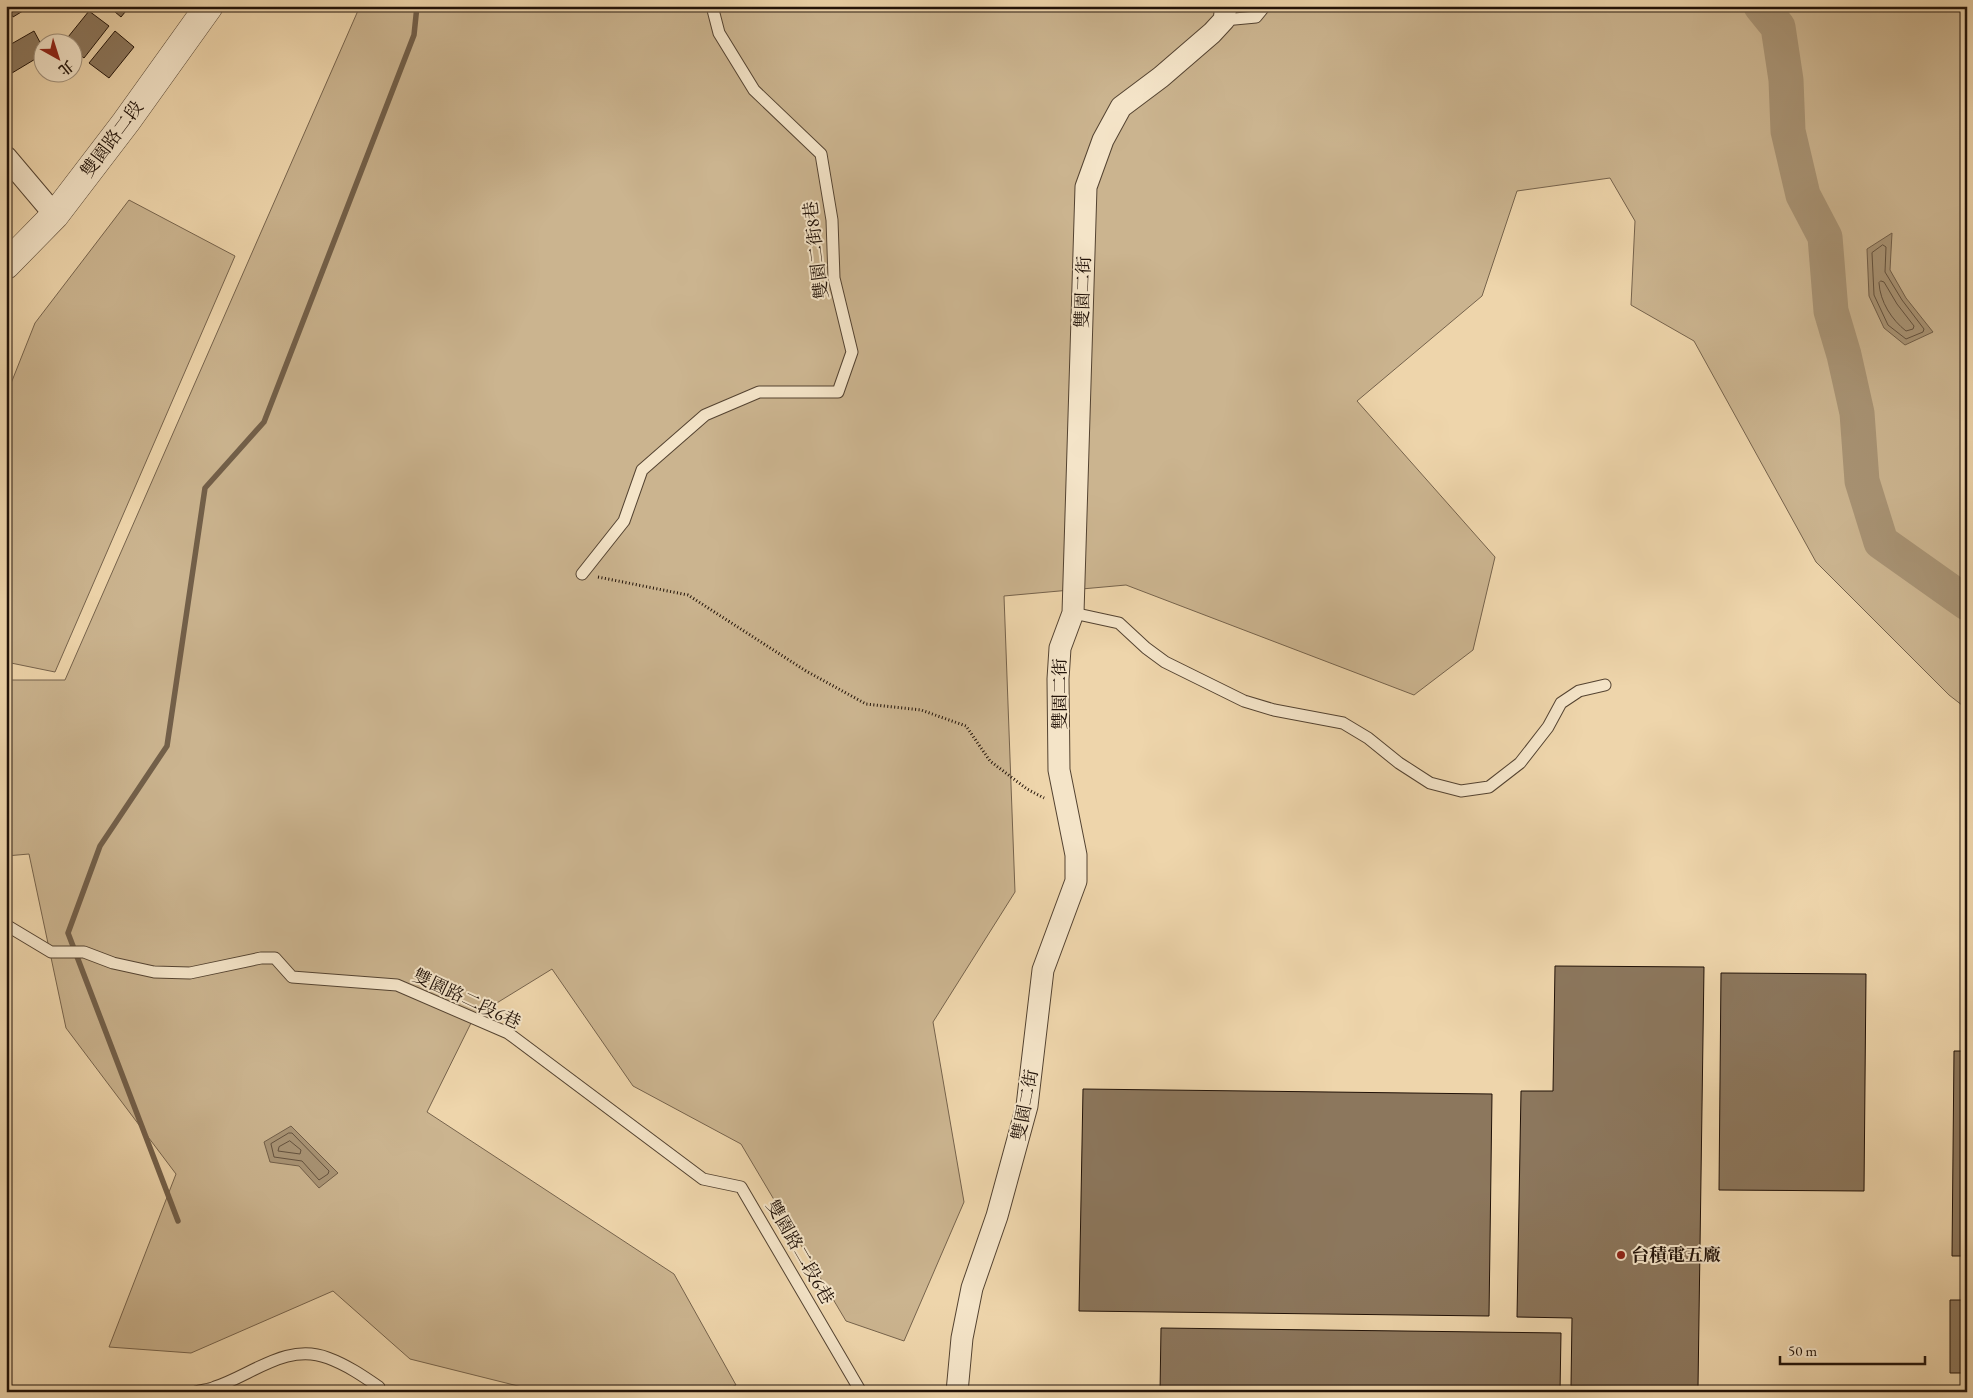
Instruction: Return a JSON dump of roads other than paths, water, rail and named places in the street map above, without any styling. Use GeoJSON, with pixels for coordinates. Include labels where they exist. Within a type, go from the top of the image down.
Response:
{"type":"FeatureCollection","features":[{"type":"Feature","properties":{"kind":"street","name":"雙園路二段"},"geometry":{"type":"LineString","coordinates":[[6,265],[55,215],[126,122],[209,6]]}},
{"type":"Feature","properties":{"kind":"street","name":"雙園二街"},"geometry":{"type":"LineString","coordinates":[[957,1392],[962,1338],[972,1288],[997,1216],[1027,1106],[1044,970],[1076,881],[1076,855],[1059,770],[1058,679],[1060,648],[1073,613],[1086,188],[1103,140],[1121,107],[1161,77],[1225,13]]}},
{"type":"Feature","properties":{"kind":"street"},"geometry":{"type":"LineString","coordinates":[[6,157],[55,215]]}},
{"type":"Feature","properties":{"kind":"lane","name":"雙園二街8巷"},"geometry":{"type":"LineString","coordinates":[[582,574],[624,521],[642,470],[705,415],[758,392],[838,392],[852,352],[834,278],[832,220],[821,154],[754,90],[719,33],[712,6]]}},
{"type":"Feature","properties":{"kind":"lane"},"geometry":{"type":"LineString","coordinates":[[1225,13],[1256,17],[1265,6]]}},
{"type":"Feature","properties":{"kind":"lane"},"geometry":{"type":"LineString","coordinates":[[1073,613],[1119,623],[1146,648],[1165,662],[1244,701],[1274,710],[1343,723],[1368,738],[1399,763],[1430,784],[1461,792],[1489,787],[1520,763],[1548,727],[1561,703],[1578,691],[1605,685]]}},
{"type":"Feature","properties":{"kind":"lane","name":"雙園路二段6巷"},"geometry":{"type":"LineString","coordinates":[[6,925],[51,952],[84,952],[113,963],[154,972],[190,973],[261,958],[276,958],[292,977],[397,985],[508,1033],[702,1179],[742,1187],[861,1392]]}},
{"type":"Feature","properties":{"kind":"lane"},"geometry":{"type":"LineString","coordinates":[[196,1392],[215,1387],[272,1361],[296,1354],[326,1357],[352,1368],[379,1387],[379,1392]]}},
{"type":"Feature","properties":{"kind":"water"},"geometry":{"type":"Polygon","coordinates":[[[1892,233],[1890,270],[1906,298],[1933,332],[1905,345],[1884,328],[1869,296],[1867,249],[1892,233]]]}},
{"type":"Feature","properties":{"kind":"water"},"geometry":{"type":"Polygon","coordinates":[[[291,1126],[338,1173],[319,1188],[299,1166],[270,1162],[264,1142],[291,1126]]]}},
{"type":"Feature","properties":{"kind":"waterway"},"geometry":{"type":"LineString","coordinates":[[178,1221],[68,933],[100,846],[167,746],[205,488],[264,422],[414,35],[417,6]]}},
{"type":"Feature","properties":{"kind":"waterway"},"geometry":{"type":"LineString","coordinates":[[1761,6],[1778,27],[1786,80],[1788,131],[1803,195],[1825,237],[1831,311],[1844,355],[1857,413],[1862,481],[1881,542],[1967,603]]}},
{"type":"Feature","properties":{"kind":"place","name":"台積電五廠"},"geometry":{"type":"Point","coordinates":[1621,1255]}}]}
